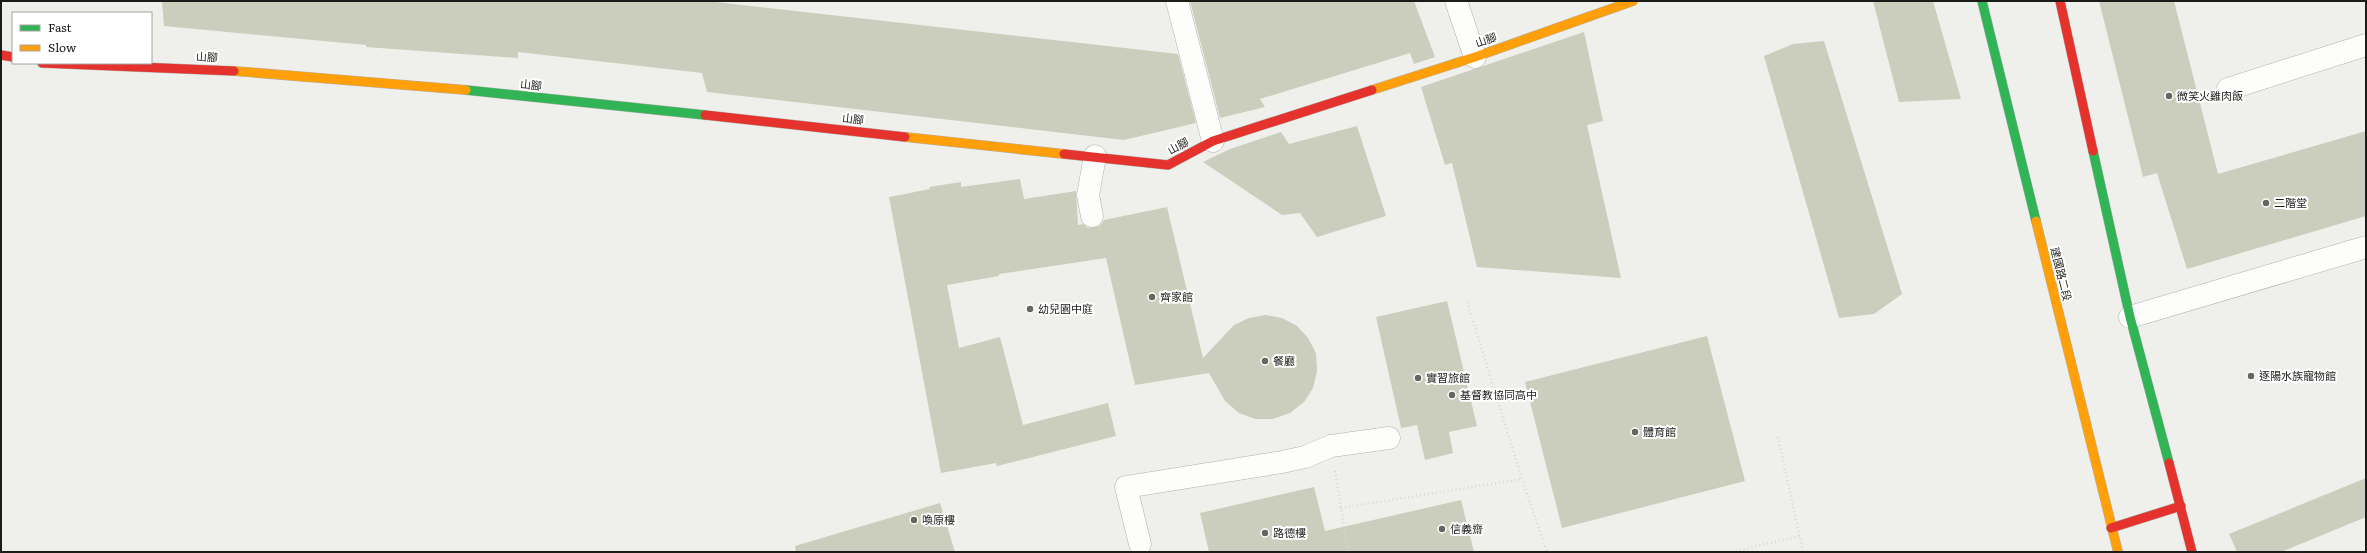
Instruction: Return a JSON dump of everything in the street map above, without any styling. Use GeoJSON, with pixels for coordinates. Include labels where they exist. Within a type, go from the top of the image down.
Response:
{"type":"FeatureCollection","features":[{"type":"Feature","properties":{"kind":"street"},"geometry":{"type":"LineString","coordinates":[[1176,1],[1214,141]]}},
{"type":"Feature","properties":{"kind":"street"},"geometry":{"type":"LineString","coordinates":[[1456,1],[1475,57]]}},
{"type":"Feature","properties":{"kind":"street","name":"山腳"},"geometry":{"type":"LineString","coordinates":[[70,64],[211,69],[461,89],[1168,165],[1214,141],[1475,57],[1633,1]]}},
{"type":"Feature","properties":{"kind":"street","name":"建國路二段"},"geometry":{"type":"LineString","coordinates":[[1982,1],[2118,552]]}},
{"type":"Feature","properties":{"kind":"street"},"geometry":{"type":"LineString","coordinates":[[2060,1],[2130,317],[2192,552]]}},
{"type":"Feature","properties":{"kind":"street"},"geometry":{"type":"LineString","coordinates":[[2228,89],[2366,45]]}},
{"type":"Feature","properties":{"kind":"street"},"geometry":{"type":"LineString","coordinates":[[1,55],[12,58]]}},
{"type":"Feature","properties":{"kind":"street"},"geometry":{"type":"LineString","coordinates":[[1092,216],[1088,194],[1094,156]]}},
{"type":"Feature","properties":{"kind":"street"},"geometry":{"type":"LineString","coordinates":[[2130,317],[2366,247]]}},
{"type":"Feature","properties":{"kind":"street"},"geometry":{"type":"LineString","coordinates":[[1140,544],[1126,488],[1282,462],[1305,457],[1331,446],[1389,438]]}},
{"type":"Feature","properties":{"kind":"street"},"geometry":{"type":"LineString","coordinates":[[2111,528],[2181,506]]}},
{"type":"Feature","properties":{"kind":"path"},"geometry":{"type":"LineString","coordinates":[[1467,302],[1522,479],[1547,552]]}},
{"type":"Feature","properties":{"kind":"path"},"geometry":{"type":"LineString","coordinates":[[1778,437],[1803,552]]}},
{"type":"Feature","properties":{"kind":"path"},"geometry":{"type":"LineString","coordinates":[[1331,446],[1348,552]]}},
{"type":"Feature","properties":{"kind":"path"},"geometry":{"type":"LineString","coordinates":[[1341,508],[1522,479]]}},
{"type":"Feature","properties":{"kind":"path"},"geometry":{"type":"LineString","coordinates":[[1732,552],[1800,536]]}},
{"type":"Feature","properties":{"kind":"building"},"geometry":{"type":"Polygon","coordinates":[[[162,1],[707,1],[1178,54],[1196,123],[1124,140],[707,92],[702,73],[518,52],[518,58],[366,47],[366,45],[164,26],[162,1]]]}},
{"type":"Feature","properties":{"kind":"building"},"geometry":{"type":"Polygon","coordinates":[[[1190,1],[1414,1],[1435,57],[1414,64],[1410,53],[1260,99],[1265,107],[1220,118],[1190,1]]]}},
{"type":"Feature","properties":{"kind":"building"},"geometry":{"type":"Polygon","coordinates":[[[1873,1],[1933,1],[1961,99],[1899,102],[1873,1]]]}},
{"type":"Feature","properties":{"kind":"building"},"geometry":{"type":"Polygon","coordinates":[[[2099,1],[2174,1],[2218,174],[2366,131],[2366,216],[2187,269],[2157,173],[2143,177],[2099,1]]]}},
{"type":"Feature","properties":{"kind":"building"},"geometry":{"type":"Polygon","coordinates":[[[1584,32],[1603,121],[1587,125],[1621,278],[1477,267],[1452,163],[1445,165],[1421,87],[1584,32]]]}},
{"type":"Feature","properties":{"kind":"building"},"geometry":{"type":"Polygon","coordinates":[[[1824,41],[1902,294],[1874,314],[1839,318],[1764,56],[1793,44],[1824,41]]]}},
{"type":"Feature","properties":{"kind":"building"},"geometry":{"type":"Polygon","coordinates":[[[1357,126],[1386,216],[1317,237],[1300,213],[1282,215],[1203,162],[1230,149],[1281,132],[1289,144],[1357,126]]]}},
{"type":"Feature","properties":{"kind":"building"},"geometry":{"type":"Polygon","coordinates":[[[1020,179],[1024,199],[1076,191],[1078,225],[1083,224],[1088,228],[1100,226],[1104,220],[1167,207],[1203,358],[1234,325],[1249,318],[1266,315],[1282,318],[1297,326],[1308,338],[1316,353],[1317,371],[1313,388],[1304,402],[1290,413],[1273,419],[1255,419],[1239,413],[1225,401],[1209,373],[1135,385],[1106,258],[999,274],[999,276],[947,285],[959,348],[1000,337],[1023,425],[1108,403],[1116,436],[997,466],[996,463],[941,473],[889,197],[930,189],[929,187],[961,182],[961,187],[1020,179]]]}},
{"type":"Feature","properties":{"kind":"building","name":"實習旅館"},"geometry":{"type":"Polygon","coordinates":[[[1447,301],[1477,426],[1449,432],[1453,453],[1425,460],[1417,425],[1401,428],[1376,317],[1447,301]]]}},
{"type":"Feature","properties":{"kind":"building","name":"體育館"},"geometry":{"type":"Polygon","coordinates":[[[1707,336],[1745,481],[1562,528],[1525,382],[1707,336]]]}},
{"type":"Feature","properties":{"kind":"building"},"geometry":{"type":"Polygon","coordinates":[[[2366,478],[2366,517],[2281,552],[2237,552],[2229,534],[2366,478]]]}},
{"type":"Feature","properties":{"kind":"building"},"geometry":{"type":"Polygon","coordinates":[[[1314,487],[1325,531],[1461,500],[1474,552],[1209,552],[1200,513],[1314,487]]]}},
{"type":"Feature","properties":{"kind":"building","name":"喚原樓"},"geometry":{"type":"Polygon","coordinates":[[[940,503],[955,552],[796,552],[795,546],[940,503]]]}},
{"type":"Feature","properties":{"kind":"traffic: fast"},"geometry":{"type":"LineString","coordinates":[[1982,1],[2036,221]]}},
{"type":"Feature","properties":{"kind":"traffic: fast"},"geometry":{"type":"LineString","coordinates":[[466,90],[705,115]]}},
{"type":"Feature","properties":{"kind":"traffic: fast"},"geometry":{"type":"LineString","coordinates":[[2093,151],[2130,317],[2169,463]]}},
{"type":"Feature","properties":{"kind":"traffic: slow"},"geometry":{"type":"LineString","coordinates":[[1372,90],[1475,57],[1633,1]]}},
{"type":"Feature","properties":{"kind":"traffic: slow"},"geometry":{"type":"LineString","coordinates":[[234,71],[466,90]]}},
{"type":"Feature","properties":{"kind":"traffic: slow"},"geometry":{"type":"LineString","coordinates":[[905,137],[1064,154]]}},
{"type":"Feature","properties":{"kind":"traffic: slow"},"geometry":{"type":"LineString","coordinates":[[2036,221],[2118,552]]}},
{"type":"Feature","properties":{"kind":"traffic: jam"},"geometry":{"type":"LineString","coordinates":[[2060,1],[2093,151]]}},
{"type":"Feature","properties":{"kind":"traffic: jam"},"geometry":{"type":"LineString","coordinates":[[1,55],[12,57]]}},
{"type":"Feature","properties":{"kind":"traffic: jam"},"geometry":{"type":"LineString","coordinates":[[66,64],[234,71]]}},
{"type":"Feature","properties":{"kind":"traffic: jam"},"geometry":{"type":"LineString","coordinates":[[1064,154],[1168,165],[1213,141],[1372,90]]}},
{"type":"Feature","properties":{"kind":"traffic: jam"},"geometry":{"type":"LineString","coordinates":[[705,115],[905,137]]}},
{"type":"Feature","properties":{"kind":"traffic: jam"},"geometry":{"type":"LineString","coordinates":[[2169,463],[2192,552]]}},
{"type":"Feature","properties":{"kind":"traffic: jam"},"geometry":{"type":"LineString","coordinates":[[2111,528],[2181,506]]}},
{"type":"Feature","properties":{"kind":"place","name":"微笑火雞肉飯"},"geometry":{"type":"Point","coordinates":[2169,96]}},
{"type":"Feature","properties":{"kind":"place","name":"二階堂"},"geometry":{"type":"Point","coordinates":[2266,203]}},
{"type":"Feature","properties":{"kind":"place","name":"齊家館"},"geometry":{"type":"Point","coordinates":[1152,297]}},
{"type":"Feature","properties":{"kind":"place","name":"幼兒園中庭"},"geometry":{"type":"Point","coordinates":[1030,309]}},
{"type":"Feature","properties":{"kind":"place","name":"餐廳"},"geometry":{"type":"Point","coordinates":[1265,361]}},
{"type":"Feature","properties":{"kind":"place","name":"逐陽水族寵物館"},"geometry":{"type":"Point","coordinates":[2251,376]}},
{"type":"Feature","properties":{"kind":"place","name":"實習旅館"},"geometry":{"type":"Point","coordinates":[1418,378]}},
{"type":"Feature","properties":{"kind":"place","name":"基督教協同高中"},"geometry":{"type":"Point","coordinates":[1452,395]}},
{"type":"Feature","properties":{"kind":"place","name":"體育館"},"geometry":{"type":"Point","coordinates":[1635,432]}},
{"type":"Feature","properties":{"kind":"place","name":"喚原樓"},"geometry":{"type":"Point","coordinates":[914,520]}},
{"type":"Feature","properties":{"kind":"place","name":"信義齋"},"geometry":{"type":"Point","coordinates":[1442,529]}},
{"type":"Feature","properties":{"kind":"place","name":"路德樓"},"geometry":{"type":"Point","coordinates":[1265,533]}}]}
